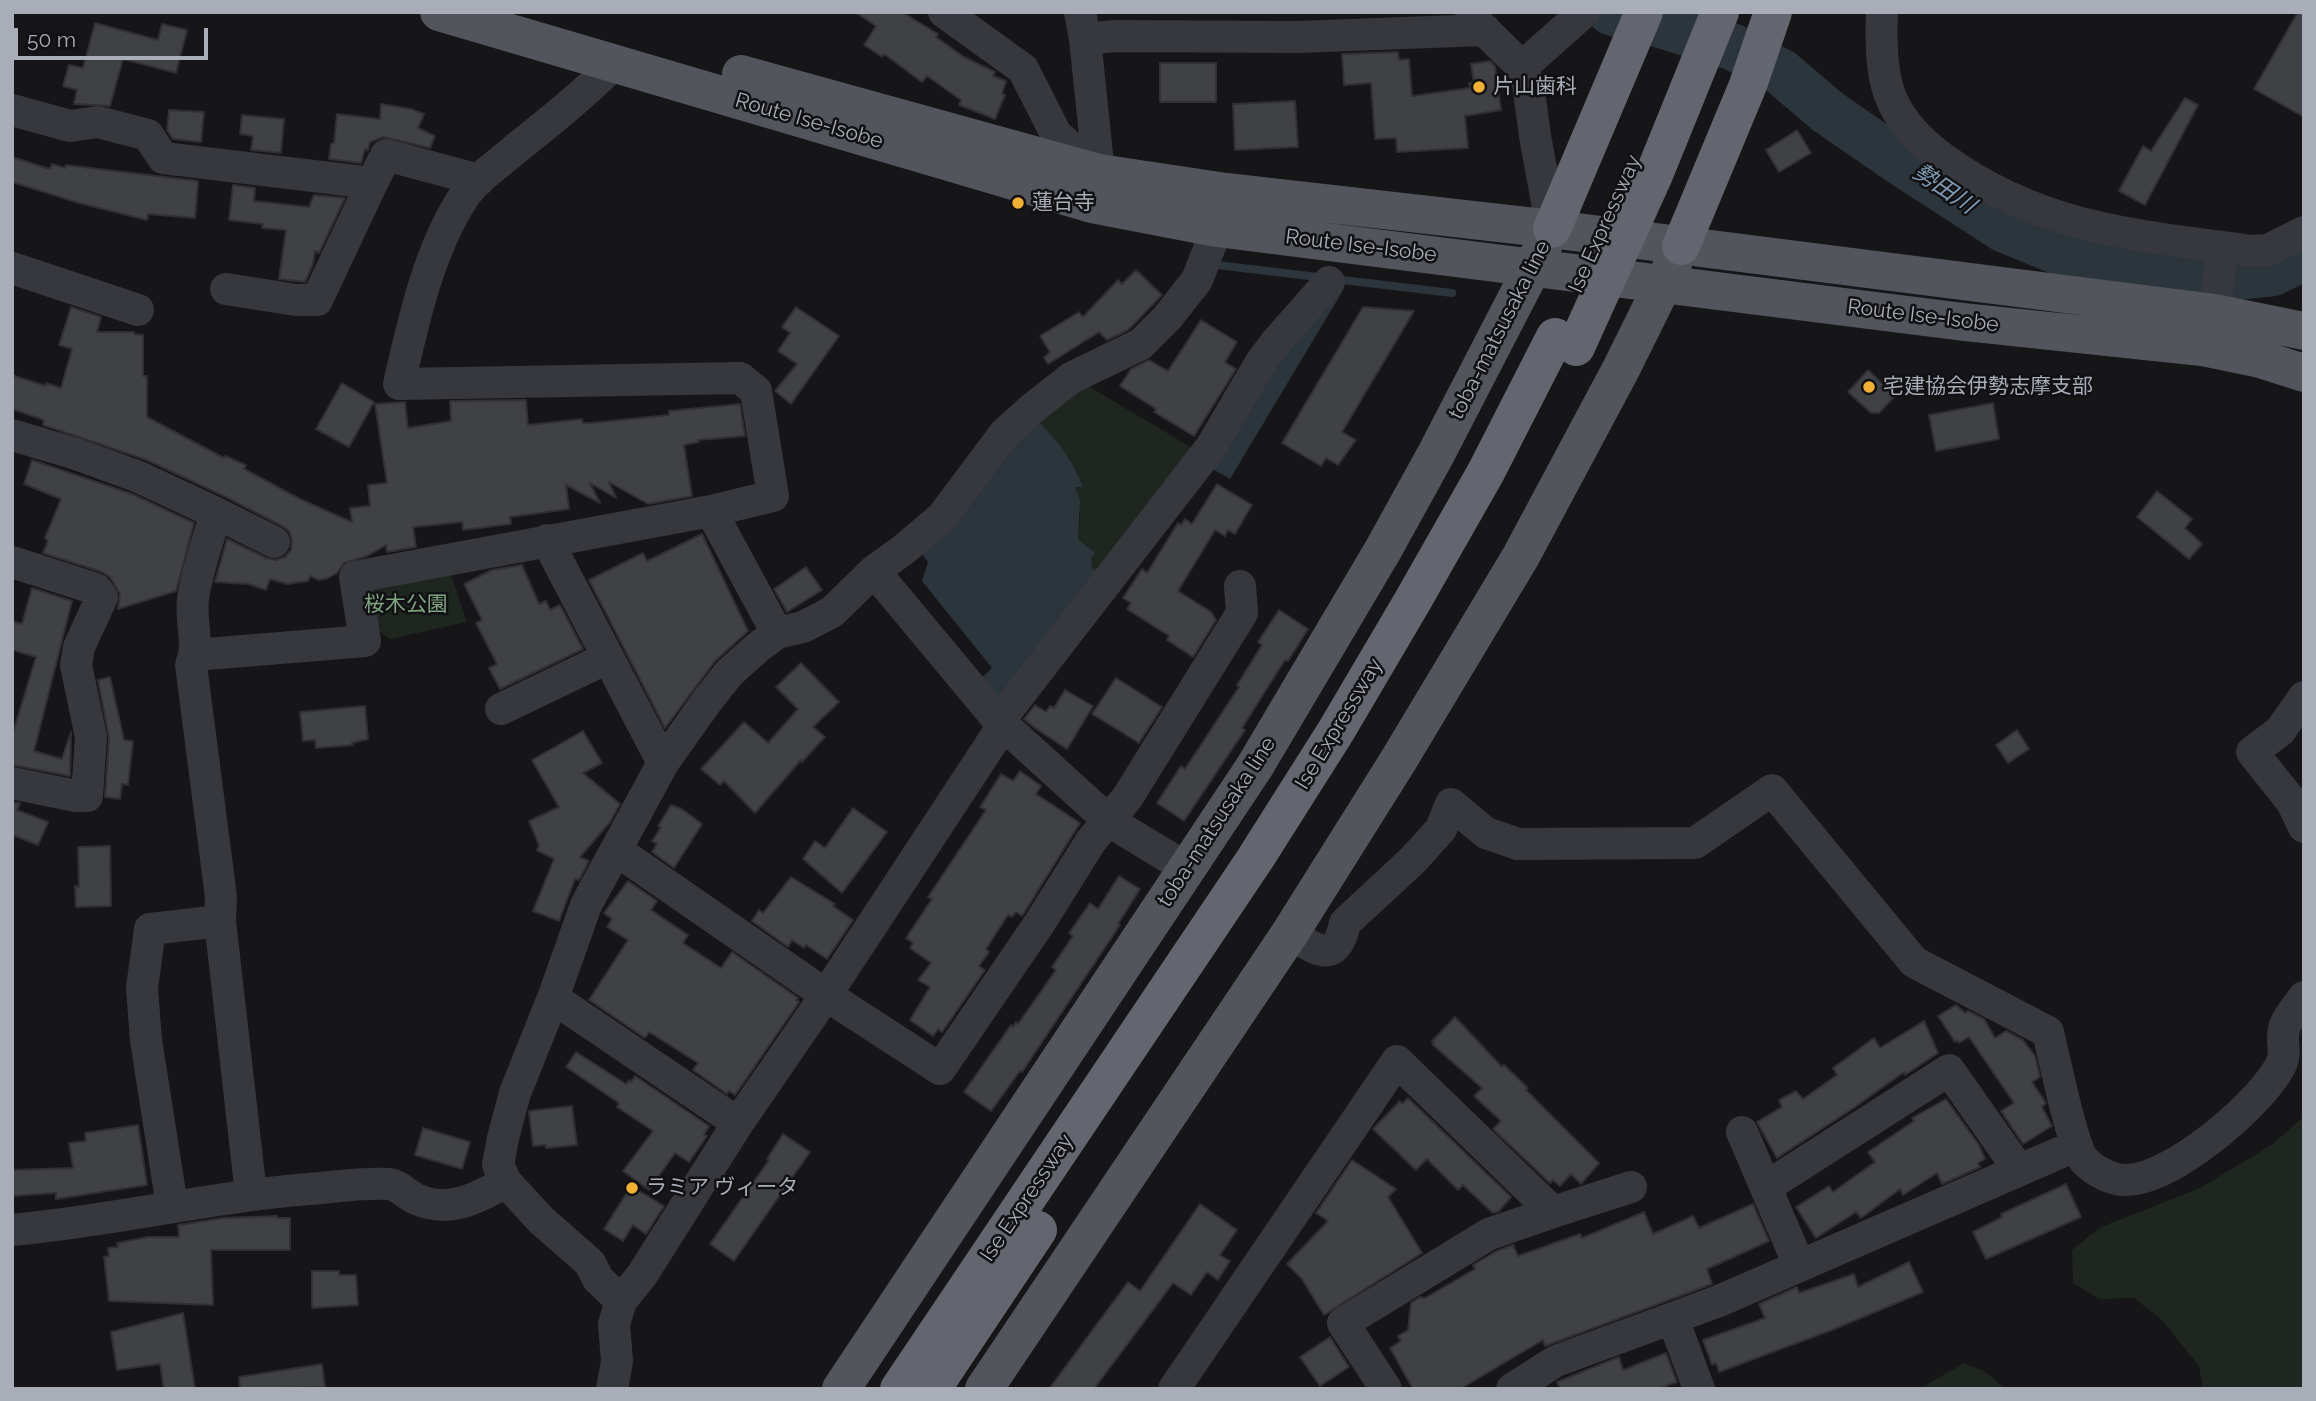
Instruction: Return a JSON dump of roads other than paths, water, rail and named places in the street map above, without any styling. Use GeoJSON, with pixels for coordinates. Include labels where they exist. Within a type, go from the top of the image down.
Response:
{"type":"FeatureCollection","features":[{"type":"Feature","properties":{"kind":"highway","name":"Ise Expressway"},"geometry":{"type":"LineString","coordinates":[[932,1389],[1276,874],[1433,615],[1506,483],[1565,342],[1694,12]]}},
{"type":"Feature","properties":{"kind":"highway","name":"Ise Expressway"},"geometry":{"type":"LineString","coordinates":[[899,1389],[1255,859],[1336,731],[1486,472],[1565,342],[1653,177],[1720,12]]}},
{"type":"Feature","properties":{"kind":"highway"},"geometry":{"type":"LineString","coordinates":[[1552,229],[1640,21]]}},
{"type":"Feature","properties":{"kind":"highway"},"geometry":{"type":"LineString","coordinates":[[1681,246],[1748,85],[1769,25]]}},
{"type":"Feature","properties":{"kind":"main road","name":"Route Ise-Isobe"},"geometry":{"type":"LineString","coordinates":[[439,12],[614,64],[1095,188],[1226,192],[1681,246],[2216,304],[2304,331]]}},
{"type":"Feature","properties":{"kind":"main road","name":"Route Ise-Isobe"},"geometry":{"type":"LineString","coordinates":[[528,12],[1217,228],[1964,322],[2202,347],[2260,359],[2304,373]]}},
{"type":"Feature","properties":{"kind":"main road","name":"toba-matsusaka line"},"geometry":{"type":"LineString","coordinates":[[841,1389],[1255,766],[1318,662],[1436,454],[1552,229]]}},
{"type":"Feature","properties":{"kind":"main road"},"geometry":{"type":"LineString","coordinates":[[984,1389],[1290,933],[1405,750],[1521,556],[1664,285],[1681,246]]}},
{"type":"Feature","properties":{"kind":"street"},"geometry":{"type":"LineString","coordinates":[[944,12],[1023,69],[1056,134],[1095,188]]}},
{"type":"Feature","properties":{"kind":"street"},"geometry":{"type":"LineString","coordinates":[[1882,12],[1887,87],[1895,107],[1920,139],[1955,167],[1999,195],[2058,218],[2108,231],[2222,251],[2268,250],[2304,232]]}},
{"type":"Feature","properties":{"kind":"street"},"geometry":{"type":"LineString","coordinates":[[1522,67],[1582,15]]}},
{"type":"Feature","properties":{"kind":"street"},"geometry":{"type":"LineString","coordinates":[[1095,188],[1083,26],[1114,36],[1297,37],[1476,21],[1522,67],[1528,83],[1552,229]]}},
{"type":"Feature","properties":{"kind":"street"},"geometry":{"type":"LineString","coordinates":[[195,655],[365,641],[355,578],[711,511],[773,496],[755,391],[740,378],[399,384],[422,289],[463,198],[479,180],[588,90],[614,64]]}},
{"type":"Feature","properties":{"kind":"street"},"geometry":{"type":"LineString","coordinates":[[12,110],[70,126],[98,122],[148,135],[163,158],[372,183]]}},
{"type":"Feature","properties":{"kind":"street"},"geometry":{"type":"LineString","coordinates":[[226,289],[296,300],[317,300],[386,155],[479,180]]}},
{"type":"Feature","properties":{"kind":"street"},"geometry":{"type":"LineString","coordinates":[[621,1301],[598,1279],[590,1263],[541,1220],[506,1182],[498,1165],[515,1093],[586,905],[663,763],[729,673],[777,633],[803,627],[832,612],[874,571],[942,517],[1004,434],[1034,407],[1071,378],[1141,344],[1167,318],[1197,280],[1217,228]]}},
{"type":"Feature","properties":{"kind":"street"},"geometry":{"type":"LineString","coordinates":[[2216,304],[2222,251]]}},
{"type":"Feature","properties":{"kind":"street"},"geometry":{"type":"LineString","coordinates":[[12,268],[138,310]]}},
{"type":"Feature","properties":{"kind":"street"},"geometry":{"type":"LineString","coordinates":[[612,1389],[617,1361],[614,1324],[621,1301],[642,1275],[738,1123],[826,995],[1001,723],[1211,447],[1269,352],[1329,282]]}},
{"type":"Feature","properties":{"kind":"street"},"geometry":{"type":"LineString","coordinates":[[12,435],[139,477],[274,542]]}},
{"type":"Feature","properties":{"kind":"street"},"geometry":{"type":"LineString","coordinates":[[711,511],[777,633]]}},
{"type":"Feature","properties":{"kind":"street"},"geometry":{"type":"LineString","coordinates":[[216,513],[192,604],[195,655],[191,665],[221,897],[220,921],[251,1194]]}},
{"type":"Feature","properties":{"kind":"street"},"geometry":{"type":"LineString","coordinates":[[547,540],[663,763]]}},
{"type":"Feature","properties":{"kind":"street"},"geometry":{"type":"LineString","coordinates":[[12,562],[96,589],[102,597],[76,655],[77,679],[91,737],[87,796],[12,783]]}},
{"type":"Feature","properties":{"kind":"street"},"geometry":{"type":"LineString","coordinates":[[874,571],[1001,723],[1110,821],[1188,869]]}},
{"type":"Feature","properties":{"kind":"street"},"geometry":{"type":"LineString","coordinates":[[616,850],[826,995],[940,1069],[1040,924],[1091,841],[1127,798],[1242,613],[1240,586]]}},
{"type":"Feature","properties":{"kind":"street"},"geometry":{"type":"LineString","coordinates":[[501,709],[607,658]]}},
{"type":"Feature","properties":{"kind":"street"},"geometry":{"type":"LineString","coordinates":[[2304,697],[2280,731],[2252,752],[2292,802],[2304,827]]}},
{"type":"Feature","properties":{"kind":"street"},"geometry":{"type":"LineString","coordinates":[[1290,933],[1316,950],[1326,952],[1337,946],[1345,923],[1413,860],[1441,829],[1451,804],[1486,833],[1518,845],[1695,843],[1772,790],[1914,962],[2048,1032],[2076,1142],[2084,1160],[2110,1178],[2126,1180],[2163,1170],[2198,1147],[2256,1099],[2280,1067],[2284,1050],[2284,1028],[2304,997]]}},
{"type":"Feature","properties":{"kind":"street"},"geometry":{"type":"LineString","coordinates":[[172,1206],[146,1040],[142,988],[150,929],[220,921]]}},
{"type":"Feature","properties":{"kind":"street"},"geometry":{"type":"LineString","coordinates":[[553,998],[738,1123]]}},
{"type":"Feature","properties":{"kind":"street"},"geometry":{"type":"LineString","coordinates":[[1174,1389],[1396,1061],[1553,1212]]}},
{"type":"Feature","properties":{"kind":"street"},"geometry":{"type":"LineString","coordinates":[[1766,1187],[1949,1070],[2019,1170]]}},
{"type":"Feature","properties":{"kind":"street"},"geometry":{"type":"LineString","coordinates":[[1742,1132],[1799,1265]]}},
{"type":"Feature","properties":{"kind":"street"},"geometry":{"type":"LineString","coordinates":[[1512,1389],[1556,1361],[1673,1319],[2059,1153]]}},
{"type":"Feature","properties":{"kind":"street"},"geometry":{"type":"LineString","coordinates":[[12,1230],[251,1194],[392,1184],[431,1205],[451,1206],[478,1197],[506,1182]]}},
{"type":"Feature","properties":{"kind":"street"},"geometry":{"type":"LineString","coordinates":[[1387,1389],[1342,1322],[1489,1234],[1631,1187]]}},
{"type":"Feature","properties":{"kind":"street"},"geometry":{"type":"LineString","coordinates":[[1673,1319],[1699,1389]]}},
{"type":"Feature","properties":{"kind":"waterway","name":"勢田川"},"geometry":{"type":"LineString","coordinates":[[1611,12],[1733,47],[1781,72],[1828,112],[2004,229],[2060,252],[2244,276],[2272,273],[2304,257]]}},
{"type":"Feature","properties":{"kind":"waterway"},"geometry":{"type":"LineString","coordinates":[[1217,265],[1452,293]]}},
{"type":"Feature","properties":{"kind":"place","name":"片山歯科"},"geometry":{"type":"Point","coordinates":[1479,87]}},
{"type":"Feature","properties":{"kind":"place","name":"蓮台寺"},"geometry":{"type":"Point","coordinates":[1018,203]}},
{"type":"Feature","properties":{"kind":"place","name":"宅建協会伊勢志摩支部"},"geometry":{"type":"Point","coordinates":[1869,387]}},
{"type":"Feature","properties":{"kind":"place","name":"ラミア ヴィータ"},"geometry":{"type":"Point","coordinates":[632,1188]}},
{"type":"Feature","properties":{"kind":"park label","name":"桜木公園"},"geometry":{"type":"Point","coordinates":[406,605]}}]}
